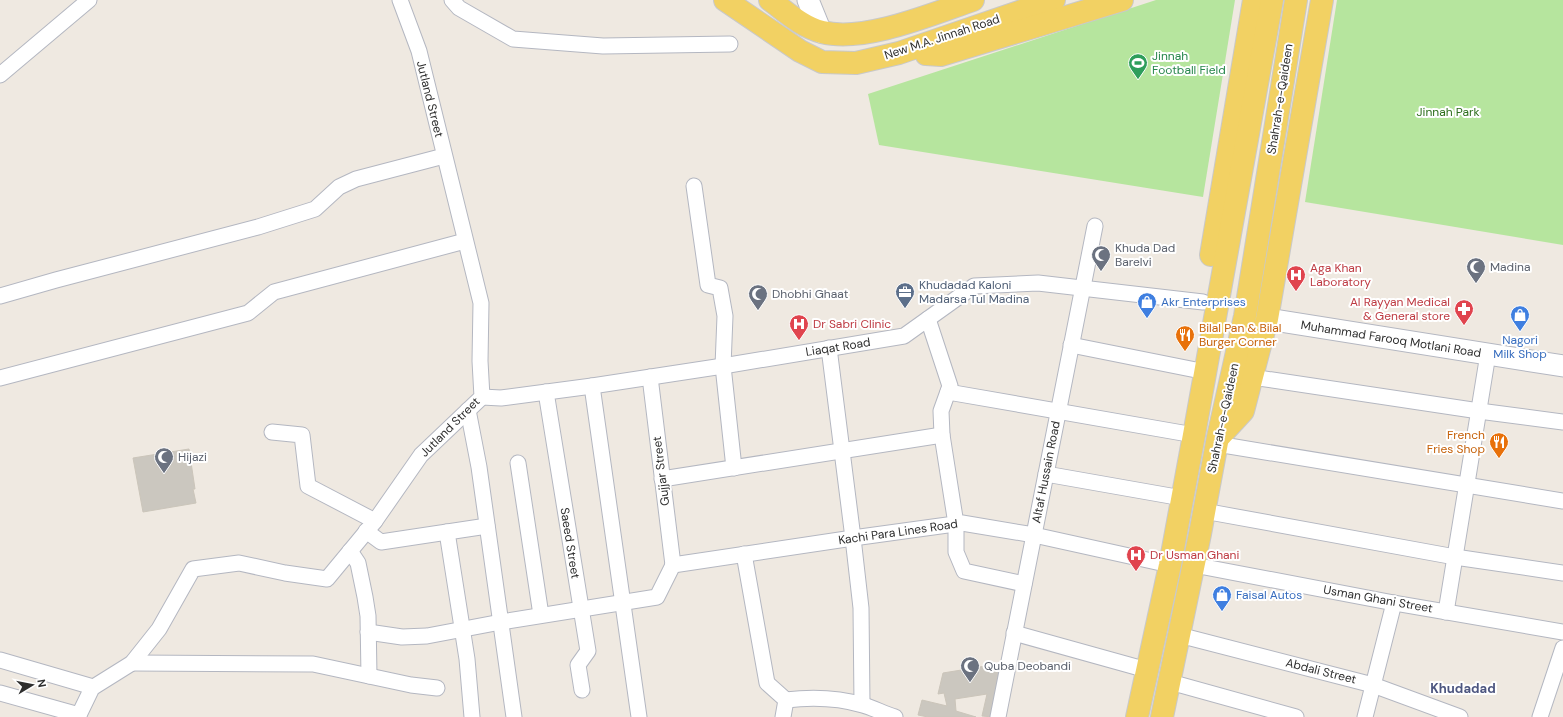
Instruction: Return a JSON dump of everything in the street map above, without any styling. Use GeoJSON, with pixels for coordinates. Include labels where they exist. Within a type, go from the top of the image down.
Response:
{"type":"FeatureCollection","features":[{"type":"Feature","properties":{"kind":"main road","name":"New M.A. Jinnah Road"},"geometry":{"type":"LineString","coordinates":[[725,0],[800,51],[822,62],[856,62],[899,53],[1054,0]]}},
{"type":"Feature","properties":{"kind":"main road","name":"New M.A. Jinnah Road"},"geometry":{"type":"LineString","coordinates":[[770,0],[803,25],[821,32],[843,35],[897,25],[973,0]]}},
{"type":"Feature","properties":{"kind":"main road"},"geometry":{"type":"LineString","coordinates":[[897,25],[948,0]]}},
{"type":"Feature","properties":{"kind":"main road"},"geometry":{"type":"LineString","coordinates":[[899,53],[941,54],[1122,0]]}},
{"type":"Feature","properties":{"kind":"main road"},"geometry":{"type":"LineString","coordinates":[[1206,372],[1203,302],[1254,0]]}},
{"type":"Feature","properties":{"kind":"main road","name":"Shahrah-e-Qaideen"},"geometry":{"type":"LineString","coordinates":[[1137,717],[1170,565],[1272,0]]}},
{"type":"Feature","properties":{"kind":"main road","name":"Shahrah-e-Qaideen"},"geometry":{"type":"LineString","coordinates":[[1162,717],[1245,316],[1296,0]]}},
{"type":"Feature","properties":{"kind":"main road"},"geometry":{"type":"LineString","coordinates":[[1218,441],[1243,411],[1267,319],[1322,0]]}},
{"type":"Feature","properties":{"kind":"street"},"geometry":{"type":"LineString","coordinates":[[0,75],[89,0]]}},
{"type":"Feature","properties":{"kind":"street","name":"Jutland Street"},"geometry":{"type":"LineString","coordinates":[[93,687],[132,663],[160,629],[193,569],[239,563],[286,573],[327,579],[370,526],[421,455],[482,397],[480,361],[481,303],[419,52],[400,0]]}},
{"type":"Feature","properties":{"kind":"street"},"geometry":{"type":"LineString","coordinates":[[452,0],[459,8],[513,39],[603,46],[730,44]]}},
{"type":"Feature","properties":{"kind":"street"},"geometry":{"type":"LineString","coordinates":[[808,0],[821,32]]}},
{"type":"Feature","properties":{"kind":"street"},"geometry":{"type":"LineString","coordinates":[[0,296],[258,227],[315,209],[339,187],[356,178],[444,156]]}},
{"type":"Feature","properties":{"kind":"street"},"geometry":{"type":"LineString","coordinates":[[694,186],[708,285],[720,288],[725,316],[723,366],[734,468]]}},
{"type":"Feature","properties":{"kind":"street","name":"Altaf Hussain Road"},"geometry":{"type":"LineString","coordinates":[[998,717],[1095,226]]}},
{"type":"Feature","properties":{"kind":"street"},"geometry":{"type":"LineString","coordinates":[[0,378],[248,313],[274,292],[465,241]]}},
{"type":"Feature","properties":{"kind":"street","name":"Liaqat Road"},"geometry":{"type":"LineString","coordinates":[[482,397],[500,398],[592,386],[904,336],[974,286],[1038,283],[1203,302]]}},
{"type":"Feature","properties":{"kind":"street"},"geometry":{"type":"LineString","coordinates":[[928,319],[950,386],[941,412],[942,435],[956,524],[956,552],[964,571],[1024,584]]}},
{"type":"Feature","properties":{"kind":"street","name":"Muhammad Farooq Motlani Road"},"geometry":{"type":"LineString","coordinates":[[1267,319],[1563,366]]}},
{"type":"Feature","properties":{"kind":"street"},"geometry":{"type":"LineString","coordinates":[[1071,345],[1206,372]]}},
{"type":"Feature","properties":{"kind":"street"},"geometry":{"type":"LineString","coordinates":[[828,348],[854,538],[861,608],[862,704]]}},
{"type":"Feature","properties":{"kind":"street"},"geometry":{"type":"LineString","coordinates":[[1446,612],[1488,354]]}},
{"type":"Feature","properties":{"kind":"street","name":"Gujjar Street"},"geometry":{"type":"LineString","coordinates":[[650,377],[673,565]]}},
{"type":"Feature","properties":{"kind":"street"},"geometry":{"type":"LineString","coordinates":[[1252,377],[1563,422]]}},
{"type":"Feature","properties":{"kind":"street"},"geometry":{"type":"LineString","coordinates":[[592,386],[639,717]]}},
{"type":"Feature","properties":{"kind":"street","name":"Saeed Street"},"geometry":{"type":"LineString","coordinates":[[546,392],[588,651],[578,665],[582,690]]}},
{"type":"Feature","properties":{"kind":"street"},"geometry":{"type":"LineString","coordinates":[[948,392],[1194,435]]}},
{"type":"Feature","properties":{"kind":"street"},"geometry":{"type":"LineString","coordinates":[[468,410],[479,467],[514,717]]}},
{"type":"Feature","properties":{"kind":"street"},"geometry":{"type":"LineString","coordinates":[[272,432],[302,435],[308,486],[370,526],[381,542],[487,526]]}},
{"type":"Feature","properties":{"kind":"street"},"geometry":{"type":"LineString","coordinates":[[662,480],[942,435]]}},
{"type":"Feature","properties":{"kind":"street"},"geometry":{"type":"LineString","coordinates":[[1218,441],[1563,501]]}},
{"type":"Feature","properties":{"kind":"street"},"geometry":{"type":"LineString","coordinates":[[518,463],[541,615]]}},
{"type":"Feature","properties":{"kind":"street"},"geometry":{"type":"LineString","coordinates":[[1046,474],[1182,498]]}},
{"type":"Feature","properties":{"kind":"street"},"geometry":{"type":"LineString","coordinates":[[1204,511],[1455,557],[1563,573]]}},
{"type":"Feature","properties":{"kind":"street","name":"Kachi Para Lines Road"},"geometry":{"type":"LineString","coordinates":[[673,565],[962,523],[1034,535],[1170,565]]}},
{"type":"Feature","properties":{"kind":"street"},"geometry":{"type":"LineString","coordinates":[[447,532],[468,659],[472,717]]}},
{"type":"Feature","properties":{"kind":"street"},"geometry":{"type":"LineString","coordinates":[[350,551],[360,569],[368,616],[369,676]]}},
{"type":"Feature","properties":{"kind":"street"},"geometry":{"type":"LineString","coordinates":[[744,554],[767,683],[786,700],[801,698],[826,699],[862,704],[894,717]]}},
{"type":"Feature","properties":{"kind":"street"},"geometry":{"type":"LineString","coordinates":[[368,632],[402,637],[427,636],[462,628],[657,597],[673,565]]}},
{"type":"Feature","properties":{"kind":"street","name":"Usman Ghani Street"},"geometry":{"type":"LineString","coordinates":[[1194,565],[1394,603],[1563,632]]}},
{"type":"Feature","properties":{"kind":"street"},"geometry":{"type":"LineString","coordinates":[[1365,717],[1394,603]]}},
{"type":"Feature","properties":{"kind":"street"},"geometry":{"type":"LineString","coordinates":[[1014,633],[1147,670]]}},
{"type":"Feature","properties":{"kind":"street","name":"Abdali Street"},"geometry":{"type":"LineString","coordinates":[[1179,635],[1373,685],[1460,717]]}},
{"type":"Feature","properties":{"kind":"street"},"geometry":{"type":"LineString","coordinates":[[1540,717],[1563,648]]}},
{"type":"Feature","properties":{"kind":"street"},"geometry":{"type":"LineString","coordinates":[[0,660],[93,687],[79,716],[0,694]]}},
{"type":"Feature","properties":{"kind":"street"},"geometry":{"type":"LineString","coordinates":[[132,663],[313,664],[410,686],[437,688]]}},
{"type":"Feature","properties":{"kind":"street"},"geometry":{"type":"LineString","coordinates":[[1170,682],[1296,717]]}},
{"type":"Feature","properties":{"kind":"street"},"geometry":{"type":"LineString","coordinates":[[783,717],[786,700]]}},
{"type":"Feature","properties":{"kind":"green space"},"geometry":{"type":"Polygon","coordinates":[[[1156,0],[1235,0],[1203,197],[879,145],[868,94],[1156,0]]]}},
{"type":"Feature","properties":{"kind":"green space","name":"Jinnah Park"},"geometry":{"type":"Polygon","coordinates":[[[1337,0],[1563,0],[1563,245],[1305,202],[1337,0]]]}},
{"type":"Feature","properties":{"kind":"building","name":"Hijazi"},"geometry":{"type":"Polygon","coordinates":[[[189,449],[196,503],[143,512],[133,458],[189,449]]]}},
{"type":"Feature","properties":{"kind":"building","name":"Quba Deobandi"},"geometry":{"type":"Polygon","coordinates":[[[992,665],[1003,667],[993,717],[982,716],[987,694],[955,699],[956,711],[976,717],[928,717],[918,715],[922,700],[947,706],[944,693],[938,694],[943,673],[992,665]]]}},
{"type":"Feature","properties":{"kind":"place","name":"Jinnah Football Field"},"geometry":{"type":"Point","coordinates":[1138,80]}},
{"type":"Feature","properties":{"kind":"place","name":"Khuda Dad Barelvi"},"geometry":{"type":"Point","coordinates":[1101,272]}},
{"type":"Feature","properties":{"kind":"place","name":"Madina"},"geometry":{"type":"Point","coordinates":[1476,284]}},
{"type":"Feature","properties":{"kind":"place","name":"Aga Khan Laboratory"},"geometry":{"type":"Point","coordinates":[1296,292]}},
{"type":"Feature","properties":{"kind":"place","name":"Khudadad Kaloni Madarsa Tul Madina"},"geometry":{"type":"Point","coordinates":[905,309]}},
{"type":"Feature","properties":{"kind":"place","name":"Dhobhi Ghaat"},"geometry":{"type":"Point","coordinates":[758,311]}},
{"type":"Feature","properties":{"kind":"place","name":"Akr Enterprises"},"geometry":{"type":"Point","coordinates":[1147,319]}},
{"type":"Feature","properties":{"kind":"place","name":"Al Rayyan Medical & General store"},"geometry":{"type":"Point","coordinates":[1464,326]}},
{"type":"Feature","properties":{"kind":"place","name":"Nagori Milk Shop"},"geometry":{"type":"Point","coordinates":[1520,332]}},
{"type":"Feature","properties":{"kind":"place","name":"Dr Sabri Clinic"},"geometry":{"type":"Point","coordinates":[799,341]}},
{"type":"Feature","properties":{"kind":"place","name":"Bilal Pan & Bilal Burger Corner"},"geometry":{"type":"Point","coordinates":[1185,352]}},
{"type":"Feature","properties":{"kind":"place","name":"French Fries Shop"},"geometry":{"type":"Point","coordinates":[1499,459]}},
{"type":"Feature","properties":{"kind":"place","name":"Hijazi"},"geometry":{"type":"Point","coordinates":[164,474]}},
{"type":"Feature","properties":{"kind":"place","name":"Dr Usman Ghani"},"geometry":{"type":"Point","coordinates":[1136,572]}},
{"type":"Feature","properties":{"kind":"place","name":"Faisal Autos"},"geometry":{"type":"Point","coordinates":[1222,612]}},
{"type":"Feature","properties":{"kind":"place","name":"Quba Deobandi"},"geometry":{"type":"Point","coordinates":[970,683]}},
{"type":"Feature","properties":{"kind":"district","name":"Khudadad"},"geometry":{"type":"Point","coordinates":[1463,688]}}]}
